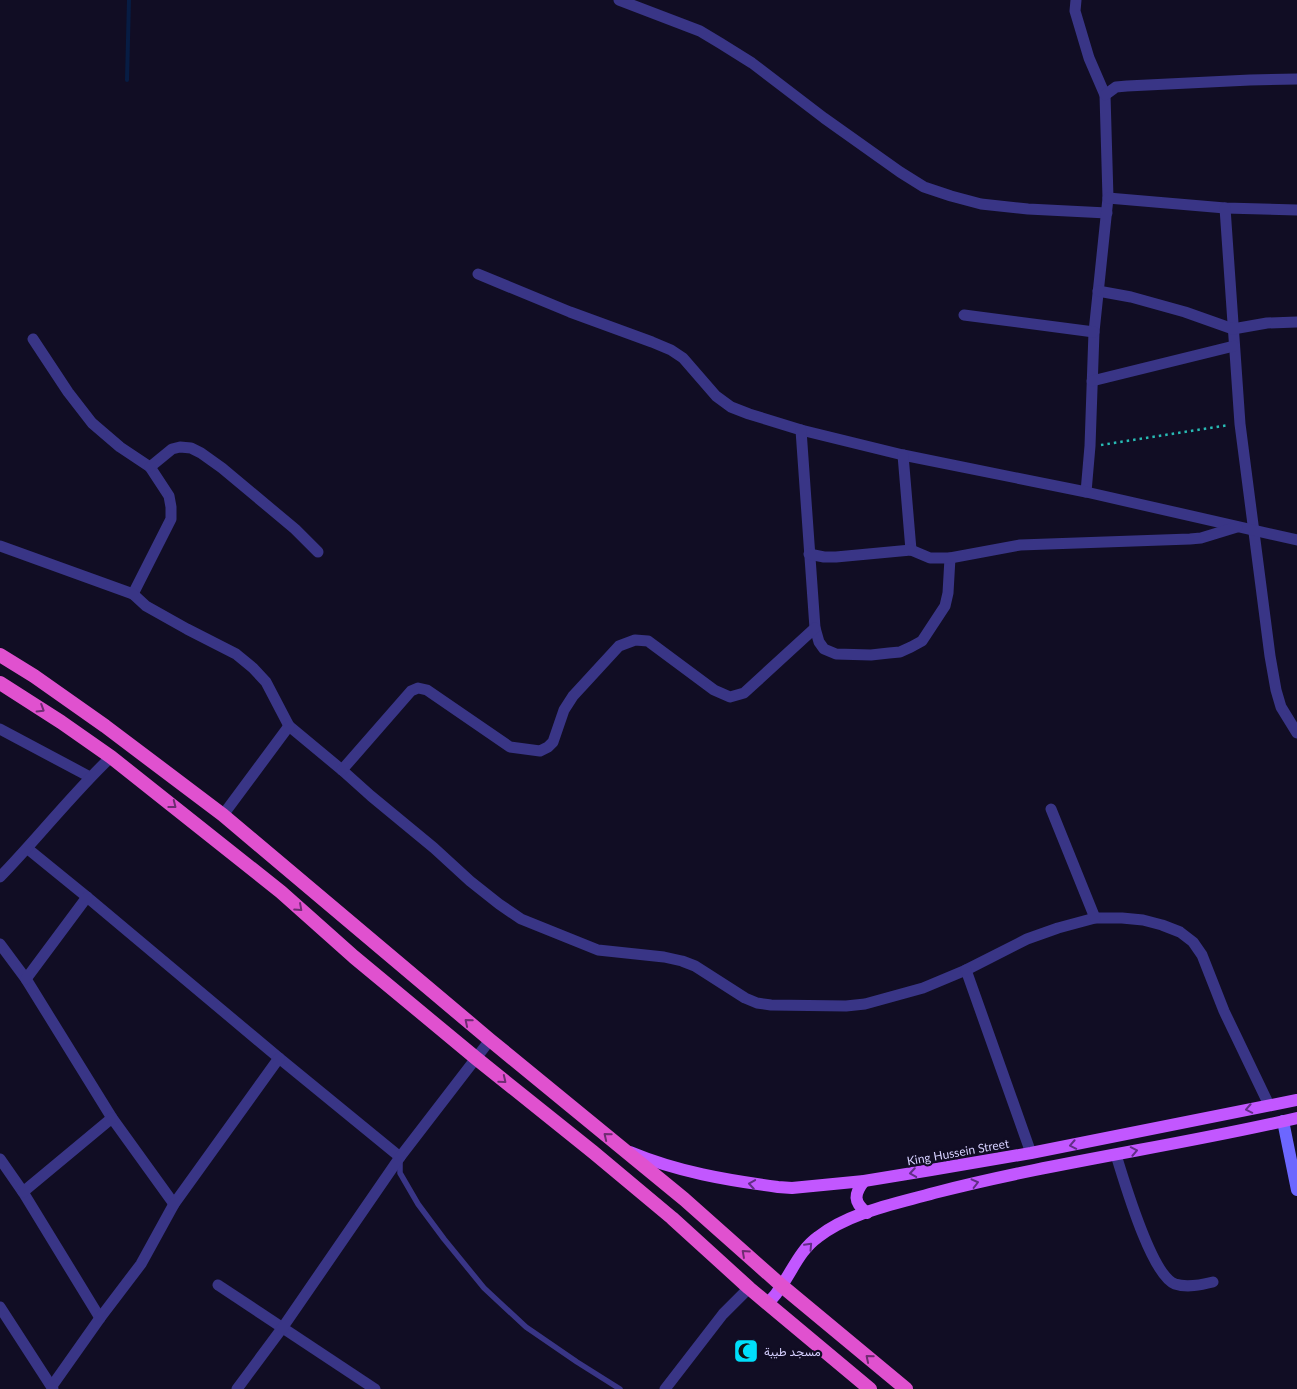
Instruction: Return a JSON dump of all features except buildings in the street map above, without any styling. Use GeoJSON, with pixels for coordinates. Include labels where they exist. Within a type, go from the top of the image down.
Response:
{"type":"FeatureCollection","features":[{"type":"Feature","properties":{"kind":"highway"},"geometry":{"type":"LineString","coordinates":[[0,655],[34,676],[105,726],[223,815],[490,1040],[684,1200],[782,1286],[906,1389]]}},
{"type":"Feature","properties":{"kind":"highway"},"geometry":{"type":"LineString","coordinates":[[0,683],[111,756],[281,892],[354,957],[477,1059],[594,1152],[672,1218],[749,1288],[870,1389]]}},
{"type":"Feature","properties":{"kind":"main road","name":"King Hussein Street"},"geometry":{"type":"LineString","coordinates":[[623,1150],[650,1160],[720,1179],[778,1188],[792,1188],[864,1181],[1031,1153],[1297,1100]]}},
{"type":"Feature","properties":{"kind":"main road"},"geometry":{"type":"LineString","coordinates":[[768,1304],[782,1286],[802,1253],[817,1237],[843,1221],[897,1203],[982,1182],[1297,1118]]}},
{"type":"Feature","properties":{"kind":"main road"},"geometry":{"type":"LineString","coordinates":[[1283,1121],[1297,1190]]}},
{"type":"Feature","properties":{"kind":"main road"},"geometry":{"type":"LineString","coordinates":[[1105,1138],[1113,1155]]}},
{"type":"Feature","properties":{"kind":"main road"},"geometry":{"type":"LineString","coordinates":[[864,1181],[857,1191],[856,1197],[859,1206],[867,1213]]}},
{"type":"Feature","properties":{"kind":"street"},"geometry":{"type":"LineString","coordinates":[[619,0],[700,31],[752,62],[824,118],[900,172],[924,186],[981,204],[1028,209],[1107,213]]}},
{"type":"Feature","properties":{"kind":"street"},"geometry":{"type":"LineString","coordinates":[[1076,0],[1076,11],[1089,58],[1105,95],[1108,198],[1094,332],[1090,446],[1086,492]]}},
{"type":"Feature","properties":{"kind":"street"},"geometry":{"type":"LineString","coordinates":[[1105,95],[1116,87],[1297,79]]}},
{"type":"Feature","properties":{"kind":"street"},"geometry":{"type":"LineString","coordinates":[[1108,198],[1225,208],[1297,210]]}},
{"type":"Feature","properties":{"kind":"street"},"geometry":{"type":"LineString","coordinates":[[1225,208],[1240,424],[1254,530],[1276,690],[1281,707],[1297,733]]}},
{"type":"Feature","properties":{"kind":"street"},"geometry":{"type":"LineString","coordinates":[[478,274],[570,312],[671,350],[683,358],[716,396],[731,407],[749,414],[801,430],[903,455],[1086,492],[1297,540]]}},
{"type":"Feature","properties":{"kind":"street"},"geometry":{"type":"LineString","coordinates":[[1098,291],[1131,297],[1185,312],[1233,329],[1267,323],[1297,322]]}},
{"type":"Feature","properties":{"kind":"street"},"geometry":{"type":"LineString","coordinates":[[964,315],[1094,332]]}},
{"type":"Feature","properties":{"kind":"street"},"geometry":{"type":"LineString","coordinates":[[33,339],[68,392],[92,423],[104,435],[150,467],[169,496],[172,507],[171,519],[132,594]]}},
{"type":"Feature","properties":{"kind":"street"},"geometry":{"type":"LineString","coordinates":[[1092,380],[1234,346]]}},
{"type":"Feature","properties":{"kind":"street"},"geometry":{"type":"LineString","coordinates":[[801,430],[815,628],[819,642],[824,649],[836,654],[871,655],[900,652],[922,641],[945,606],[948,593],[950,558]]}},
{"type":"Feature","properties":{"kind":"street"},"geometry":{"type":"LineString","coordinates":[[150,467],[172,450],[180,447],[191,448],[201,453],[222,468],[295,529],[318,552]]}},
{"type":"Feature","properties":{"kind":"street"},"geometry":{"type":"LineString","coordinates":[[903,455],[911,550]]}},
{"type":"Feature","properties":{"kind":"street"},"geometry":{"type":"LineString","coordinates":[[810,554],[836,557],[911,550],[930,558],[950,558],[1020,545],[1201,538],[1238,526]]}},
{"type":"Feature","properties":{"kind":"street"},"geometry":{"type":"LineString","coordinates":[[0,546],[132,594],[146,606],[236,654],[266,682],[289,726],[434,848],[470,881],[521,919],[598,950],[664,957],[682,961],[695,966],[745,998],[757,1003],[771,1005],[846,1006],[865,1004],[923,988],[966,970],[1027,939],[1058,928],[1095,918],[1122,918],[1152,922],[1180,932],[1193,942],[1202,955],[1224,1011],[1269,1105]]}},
{"type":"Feature","properties":{"kind":"street"},"geometry":{"type":"LineString","coordinates":[[342,770],[412,691],[418,688],[427,690],[510,747],[540,751],[553,742],[564,710],[573,696],[619,646],[635,640],[648,641],[714,690],[730,697],[744,693],[815,628]]}},
{"type":"Feature","properties":{"kind":"street"},"geometry":{"type":"LineString","coordinates":[[223,815],[289,726]]}},
{"type":"Feature","properties":{"kind":"street"},"geometry":{"type":"LineString","coordinates":[[0,729],[90,777]]}},
{"type":"Feature","properties":{"kind":"street"},"geometry":{"type":"LineString","coordinates":[[0,877],[28,849],[90,777],[111,756]]}},
{"type":"Feature","properties":{"kind":"street"},"geometry":{"type":"LineString","coordinates":[[1051,809],[1095,918]]}},
{"type":"Feature","properties":{"kind":"street"},"geometry":{"type":"LineString","coordinates":[[28,849],[400,1157]]}},
{"type":"Feature","properties":{"kind":"street"},"geometry":{"type":"LineString","coordinates":[[26,979],[88,897]]}},
{"type":"Feature","properties":{"kind":"street"},"geometry":{"type":"LineString","coordinates":[[0,944],[26,979],[112,1118],[174,1204]]}},
{"type":"Feature","properties":{"kind":"street"},"geometry":{"type":"LineString","coordinates":[[966,970],[1031,1153]]}},
{"type":"Feature","properties":{"kind":"street"},"geometry":{"type":"LineString","coordinates":[[237,1389],[283,1327],[400,1157],[490,1040]]}},
{"type":"Feature","properties":{"kind":"street"},"geometry":{"type":"LineString","coordinates":[[0,1306],[52,1388],[100,1318],[141,1264],[174,1204],[279,1058]]}},
{"type":"Feature","properties":{"kind":"street"},"geometry":{"type":"LineString","coordinates":[[23,1192],[112,1118]]}},
{"type":"Feature","properties":{"kind":"street"},"geometry":{"type":"LineString","coordinates":[[1113,1155],[1148,1248],[1163,1274],[1174,1284],[1194,1286],[1213,1282]]}},
{"type":"Feature","properties":{"kind":"street"},"geometry":{"type":"LineString","coordinates":[[0,1159],[23,1192],[100,1318]]}},
{"type":"Feature","properties":{"kind":"street"},"geometry":{"type":"LineString","coordinates":[[218,1285],[376,1389]]}},
{"type":"Feature","properties":{"kind":"street"},"geometry":{"type":"LineString","coordinates":[[665,1389],[723,1314],[749,1288]]}},
{"type":"Feature","properties":{"kind":"lane"},"geometry":{"type":"LineString","coordinates":[[400,1157],[400,1173],[418,1204],[484,1288],[526,1326],[577,1362],[620,1389]]}},
{"type":"Feature","properties":{"kind":"path"},"geometry":{"type":"LineString","coordinates":[[1090,446],[1240,424]]}},
{"type":"Feature","properties":{"kind":"waterway"},"geometry":{"type":"LineString","coordinates":[[127,80],[129,0]]}},
{"type":"Feature","properties":{"kind":"place","name":"مسجد طيبة"},"geometry":{"type":"Point","coordinates":[746,1351]}}]}
